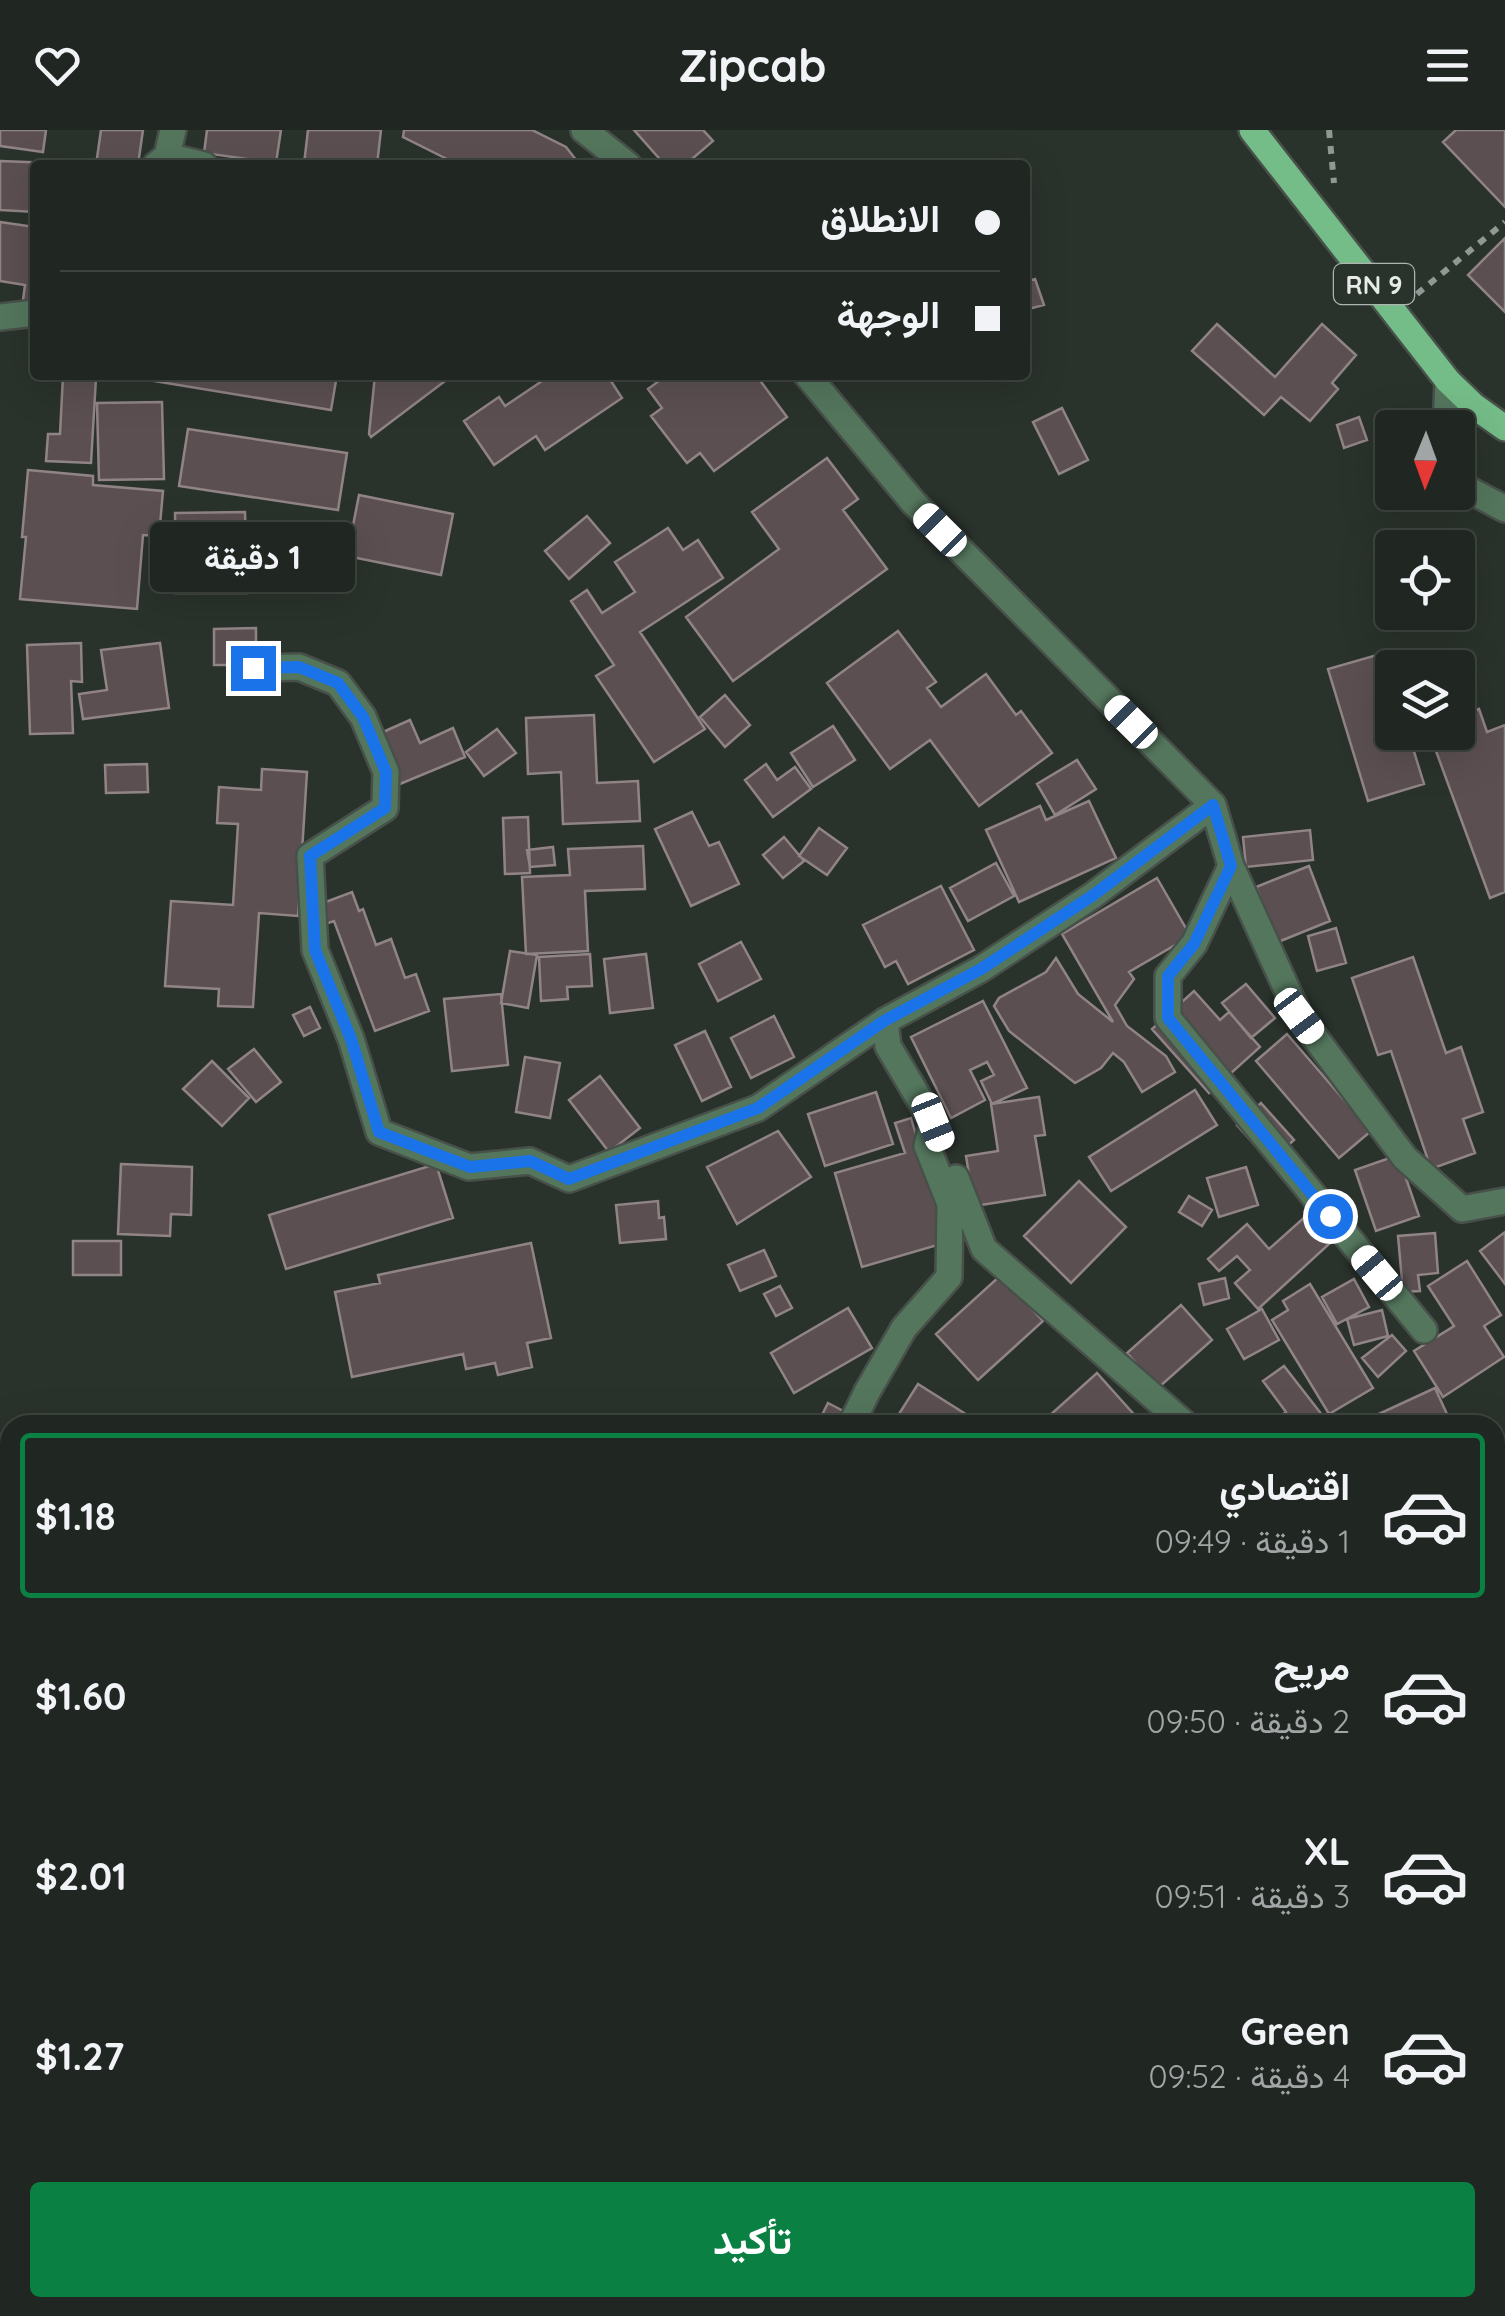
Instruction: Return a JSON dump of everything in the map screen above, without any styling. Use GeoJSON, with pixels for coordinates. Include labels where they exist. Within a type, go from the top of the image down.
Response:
{"type":"FeatureCollection","features":[{"type":"Feature","properties":{"kind":"main road","name":"RN 9"},"geometry":{"type":"LineString","coordinates":[[1252,130],[1448,381],[1505,428]]}},
{"type":"Feature","properties":{"kind":"street"},"geometry":{"type":"LineString","coordinates":[[162,160],[174,130]]}},
{"type":"Feature","properties":{"kind":"street"},"geometry":{"type":"LineString","coordinates":[[584,130],[622,160]]}},
{"type":"Feature","properties":{"kind":"street"},"geometry":{"type":"LineString","coordinates":[[0,317],[30,314]]}},
{"type":"Feature","properties":{"kind":"street"},"geometry":{"type":"LineString","coordinates":[[811,380],[913,502],[1213,805],[1231,866],[1299,1016],[1405,1158],[1462,1209],[1505,1201]]}},
{"type":"Feature","properties":{"kind":"street"},"geometry":{"type":"LineString","coordinates":[[1447,410],[1448,381]]}},
{"type":"Feature","properties":{"kind":"street"},"geometry":{"type":"LineString","coordinates":[[1475,493],[1505,509]]}},
{"type":"Feature","properties":{"kind":"street"},"geometry":{"type":"LineString","coordinates":[[253,668],[299,667],[338,683],[363,717],[386,772],[385,808],[310,856],[315,950],[351,1039],[379,1132],[470,1167],[530,1161],[569,1179],[758,1108],[884,1021],[981,969],[1092,896],[1213,805]]}},
{"type":"Feature","properties":{"kind":"street"},"geometry":{"type":"LineString","coordinates":[[1231,866],[1194,944],[1168,976],[1168,1018],[1424,1330]]}},
{"type":"Feature","properties":{"kind":"street"},"geometry":{"type":"LineString","coordinates":[[884,1021],[888,1046],[933,1122],[984,1248],[1175,1415]]}},
{"type":"Feature","properties":{"kind":"street"},"geometry":{"type":"LineString","coordinates":[[856,1415],[904,1328],[950,1277],[950,1204],[927,1146],[933,1122]]}},
{"type":"Feature","properties":{"kind":"path"},"geometry":{"type":"LineString","coordinates":[[1423,290],[1505,222]]}},
{"type":"Feature","properties":{"kind":"building"},"geometry":{"type":"Polygon","coordinates":[[[0,130],[46,130],[43,152],[0,146],[0,130]]]}},
{"type":"Feature","properties":{"kind":"building"},"geometry":{"type":"Polygon","coordinates":[[[101,130],[143,130],[139,160],[97,160],[101,130]]]}},
{"type":"Feature","properties":{"kind":"building"},"geometry":{"type":"Polygon","coordinates":[[[207,130],[281,130],[276,160],[204,153],[207,130]]]}},
{"type":"Feature","properties":{"kind":"building"},"geometry":{"type":"Polygon","coordinates":[[[308,130],[381,130],[378,160],[304,160],[308,130]]]}},
{"type":"Feature","properties":{"kind":"building"},"geometry":{"type":"Polygon","coordinates":[[[404,130],[532,130],[566,147],[576,160],[449,160],[403,137],[404,130]]]}},
{"type":"Feature","properties":{"kind":"building"},"geometry":{"type":"Polygon","coordinates":[[[634,130],[703,130],[713,141],[691,160],[661,160],[634,130]]]}},
{"type":"Feature","properties":{"kind":"building"},"geometry":{"type":"Polygon","coordinates":[[[1456,130],[1505,130],[1505,207],[1443,142],[1456,130]]]}},
{"type":"Feature","properties":{"kind":"building"},"geometry":{"type":"Polygon","coordinates":[[[0,161],[30,162],[30,212],[0,210],[0,161]]]}},
{"type":"Feature","properties":{"kind":"building"},"geometry":{"type":"Polygon","coordinates":[[[0,222],[30,226],[30,301],[23,300],[25,285],[0,281],[0,222]]]}},
{"type":"Feature","properties":{"kind":"building"},"geometry":{"type":"Polygon","coordinates":[[[1505,238],[1505,312],[1468,275],[1505,238]]]}},
{"type":"Feature","properties":{"kind":"building"},"geometry":{"type":"Polygon","coordinates":[[[1035,279],[1044,305],[1030,309],[1030,280],[1035,279]]]}},
{"type":"Feature","properties":{"kind":"building"},"geometry":{"type":"Polygon","coordinates":[[[1217,324],[1275,377],[1322,324],[1356,355],[1332,383],[1338,389],[1310,421],[1281,397],[1264,415],[1192,351],[1217,324]]]}},
{"type":"Feature","properties":{"kind":"building"},"geometry":{"type":"Polygon","coordinates":[[[63,380],[96,380],[91,463],[46,461],[48,434],[60,434],[63,380]]]}},
{"type":"Feature","properties":{"kind":"building"},"geometry":{"type":"Polygon","coordinates":[[[154,380],[336,380],[331,410],[154,380]]]}},
{"type":"Feature","properties":{"kind":"building"},"geometry":{"type":"Polygon","coordinates":[[[374,380],[446,380],[371,437],[374,380]]]}},
{"type":"Feature","properties":{"kind":"building"},"geometry":{"type":"Polygon","coordinates":[[[544,380],[610,380],[622,398],[545,450],[536,436],[494,465],[464,421],[499,397],[505,406],[544,380]]]}},
{"type":"Feature","properties":{"kind":"building"},"geometry":{"type":"Polygon","coordinates":[[[660,380],[760,380],[787,417],[714,471],[700,453],[687,463],[651,416],[662,408],[648,389],[660,380]]]}},
{"type":"Feature","properties":{"kind":"building"},"geometry":{"type":"Polygon","coordinates":[[[162,402],[164,479],[99,480],[97,403],[162,402]]]}},
{"type":"Feature","properties":{"kind":"building"},"geometry":{"type":"Polygon","coordinates":[[[1062,408],[1088,460],[1059,474],[1033,422],[1062,408]]]}},
{"type":"Feature","properties":{"kind":"building"},"geometry":{"type":"Polygon","coordinates":[[[1359,417],[1367,440],[1344,448],[1337,425],[1359,417]]]}},
{"type":"Feature","properties":{"kind":"building"},"geometry":{"type":"Polygon","coordinates":[[[188,429],[347,453],[338,510],[179,486],[188,429]]]}},
{"type":"Feature","properties":{"kind":"building"},"geometry":{"type":"Polygon","coordinates":[[[827,458],[858,499],[843,510],[887,569],[733,681],[686,617],[779,549],[752,512],[827,458]]]}},
{"type":"Feature","properties":{"kind":"building"},"geometry":{"type":"Polygon","coordinates":[[[28,470],[93,476],[93,485],[163,491],[159,536],[143,535],[137,609],[20,599],[28,470]]]}},
{"type":"Feature","properties":{"kind":"building"},"geometry":{"type":"Polygon","coordinates":[[[359,495],[453,514],[441,575],[347,556],[359,495]]]}},
{"type":"Feature","properties":{"kind":"building"},"geometry":{"type":"Polygon","coordinates":[[[245,512],[247,593],[176,593],[175,513],[245,512]]]}},
{"type":"Feature","properties":{"kind":"building"},"geometry":{"type":"Polygon","coordinates":[[[587,516],[610,543],[569,579],[545,551],[587,516]]]}},
{"type":"Feature","properties":{"kind":"building"},"geometry":{"type":"Polygon","coordinates":[[[668,528],[683,550],[698,540],[723,578],[640,632],[705,729],[654,762],[596,676],[614,665],[571,601],[587,590],[602,613],[635,592],[615,562],[668,528]]]}},
{"type":"Feature","properties":{"kind":"building"},"geometry":{"type":"Polygon","coordinates":[[[256,628],[256,665],[214,665],[214,629],[256,628]]]}},
{"type":"Feature","properties":{"kind":"building"},"geometry":{"type":"Polygon","coordinates":[[[898,631],[936,682],[927,688],[941,707],[986,674],[1016,715],[1021,711],[1052,753],[979,806],[930,740],[890,769],[827,683],[898,631]]]}},
{"type":"Feature","properties":{"kind":"building"},"geometry":{"type":"Polygon","coordinates":[[[81,643],[82,682],[71,681],[73,733],[30,734],[27,645],[81,643]]]}},
{"type":"Feature","properties":{"kind":"building"},"geometry":{"type":"Polygon","coordinates":[[[160,643],[169,708],[83,719],[79,694],[107,690],[101,650],[160,643]]]}},
{"type":"Feature","properties":{"kind":"building"},"geometry":{"type":"Polygon","coordinates":[[[1375,656],[1375,750],[1414,750],[1424,784],[1368,801],[1328,669],[1375,656]]]}},
{"type":"Feature","properties":{"kind":"building"},"geometry":{"type":"Polygon","coordinates":[[[725,695],[750,725],[725,747],[700,717],[725,695]]]}},
{"type":"Feature","properties":{"kind":"building"},"geometry":{"type":"Polygon","coordinates":[[[1479,709],[1487,732],[1505,725],[1505,892],[1490,898],[1436,750],[1475,750],[1475,711],[1479,709]]]}},
{"type":"Feature","properties":{"kind":"building"},"geometry":{"type":"Polygon","coordinates":[[[594,715],[597,783],[638,781],[640,821],[563,824],[561,772],[528,774],[526,718],[594,715]]]}},
{"type":"Feature","properties":{"kind":"building"},"geometry":{"type":"Polygon","coordinates":[[[410,720],[420,743],[453,728],[465,757],[395,786],[374,736],[410,720]]]}},
{"type":"Feature","properties":{"kind":"building"},"geometry":{"type":"Polygon","coordinates":[[[833,726],[855,760],[813,787],[791,753],[833,726]]]}},
{"type":"Feature","properties":{"kind":"building"},"geometry":{"type":"Polygon","coordinates":[[[497,729],[516,753],[484,776],[466,752],[497,729]]]}},
{"type":"Feature","properties":{"kind":"building"},"geometry":{"type":"Polygon","coordinates":[[[1077,760],[1096,789],[1055,815],[1037,784],[1077,760]]]}},
{"type":"Feature","properties":{"kind":"building"},"geometry":{"type":"Polygon","coordinates":[[[147,764],[148,792],[106,793],[105,765],[147,764]]]}},
{"type":"Feature","properties":{"kind":"building"},"geometry":{"type":"Polygon","coordinates":[[[766,764],[777,780],[795,767],[811,789],[773,817],[745,780],[766,764]]]}},
{"type":"Feature","properties":{"kind":"building"},"geometry":{"type":"Polygon","coordinates":[[[262,769],[307,772],[298,916],[259,913],[253,1007],[218,1006],[219,989],[165,986],[171,901],[233,905],[238,824],[217,823],[219,787],[261,790],[262,769]]]}},
{"type":"Feature","properties":{"kind":"building"},"geometry":{"type":"Polygon","coordinates":[[[1089,801],[1116,858],[1019,902],[986,830],[1040,806],[1046,820],[1089,801]]]}},
{"type":"Feature","properties":{"kind":"building"},"geometry":{"type":"Polygon","coordinates":[[[692,812],[709,846],[719,842],[739,884],[691,906],[655,829],[692,812]]]}},
{"type":"Feature","properties":{"kind":"building"},"geometry":{"type":"Polygon","coordinates":[[[528,817],[530,873],[505,874],[503,818],[528,817]]]}},
{"type":"Feature","properties":{"kind":"building"},"geometry":{"type":"Polygon","coordinates":[[[819,828],[847,848],[827,875],[799,856],[819,828]]]}},
{"type":"Feature","properties":{"kind":"building"},"geometry":{"type":"Polygon","coordinates":[[[1310,830],[1313,860],[1246,867],[1243,837],[1310,830]]]}},
{"type":"Feature","properties":{"kind":"building"},"geometry":{"type":"Polygon","coordinates":[[[784,837],[804,861],[783,878],[763,855],[784,837]]]}},
{"type":"Feature","properties":{"kind":"building"},"geometry":{"type":"Polygon","coordinates":[[[643,846],[645,889],[585,891],[588,951],[526,954],[522,877],[570,875],[568,849],[643,846]]]}},
{"type":"Feature","properties":{"kind":"building"},"geometry":{"type":"Polygon","coordinates":[[[553,847],[555,865],[530,867],[527,850],[553,847]]]}},
{"type":"Feature","properties":{"kind":"building"},"geometry":{"type":"Polygon","coordinates":[[[996,863],[1014,896],[968,921],[950,888],[996,863]]]}},
{"type":"Feature","properties":{"kind":"building"},"geometry":{"type":"Polygon","coordinates":[[[1309,866],[1330,921],[1278,942],[1256,887],[1309,866]]]}},
{"type":"Feature","properties":{"kind":"building"},"geometry":{"type":"Polygon","coordinates":[[[1157,878],[1188,932],[1182,941],[1129,972],[1134,979],[1115,1005],[1127,1026],[1166,1056],[1175,1072],[1142,1092],[1124,1062],[1113,1053],[1101,1068],[1075,1083],[1009,1031],[994,1006],[999,998],[1046,972],[1056,958],[1078,994],[1113,1022],[1062,934],[1157,878]]]}},
{"type":"Feature","properties":{"kind":"building"},"geometry":{"type":"Polygon","coordinates":[[[941,886],[974,950],[908,984],[896,961],[885,967],[863,925],[941,886]]]}},
{"type":"Feature","properties":{"kind":"building"},"geometry":{"type":"Polygon","coordinates":[[[352,892],[359,911],[363,909],[376,945],[391,939],[405,978],[416,974],[429,1011],[375,1031],[334,921],[322,925],[315,906],[352,892]]]}},
{"type":"Feature","properties":{"kind":"building"},"geometry":{"type":"Polygon","coordinates":[[[1336,928],[1346,963],[1317,971],[1308,936],[1336,928]]]}},
{"type":"Feature","properties":{"kind":"building"},"geometry":{"type":"Polygon","coordinates":[[[741,942],[761,979],[718,1001],[699,964],[741,942]]]}},
{"type":"Feature","properties":{"kind":"building"},"geometry":{"type":"Polygon","coordinates":[[[510,951],[537,955],[528,1008],[501,1003],[510,951]]]}},
{"type":"Feature","properties":{"kind":"building"},"geometry":{"type":"Polygon","coordinates":[[[590,954],[592,986],[567,987],[568,999],[541,1001],[539,957],[590,954]]]}},
{"type":"Feature","properties":{"kind":"building"},"geometry":{"type":"Polygon","coordinates":[[[646,954],[653,1008],[610,1013],[604,959],[646,954]]]}},
{"type":"Feature","properties":{"kind":"building"},"geometry":{"type":"Polygon","coordinates":[[[1413,957],[1446,1053],[1461,1047],[1483,1112],[1463,1119],[1475,1153],[1431,1169],[1391,1051],[1378,1055],[1352,978],[1413,957]]]}},
{"type":"Feature","properties":{"kind":"building"},"geometry":{"type":"Polygon","coordinates":[[[1246,984],[1275,1018],[1251,1038],[1222,1003],[1246,984]]]}},
{"type":"Feature","properties":{"kind":"building"},"geometry":{"type":"Polygon","coordinates":[[[1194,991],[1220,1020],[1229,1012],[1260,1047],[1209,1093],[1152,1029],[1194,991]]]}},
{"type":"Feature","properties":{"kind":"building"},"geometry":{"type":"Polygon","coordinates":[[[501,994],[508,1065],[452,1071],[444,999],[501,994]]]}},
{"type":"Feature","properties":{"kind":"building"},"geometry":{"type":"Polygon","coordinates":[[[983,1001],[1027,1088],[992,1104],[981,1081],[994,1075],[987,1062],[970,1070],[985,1100],[951,1118],[911,1037],[983,1001]]]}},
{"type":"Feature","properties":{"kind":"building"},"geometry":{"type":"Polygon","coordinates":[[[310,1007],[320,1028],[304,1036],[293,1015],[310,1007]]]}},
{"type":"Feature","properties":{"kind":"building"},"geometry":{"type":"Polygon","coordinates":[[[774,1016],[794,1057],[751,1078],[731,1038],[774,1016]]]}},
{"type":"Feature","properties":{"kind":"building"},"geometry":{"type":"Polygon","coordinates":[[[705,1031],[731,1087],[702,1101],[675,1045],[705,1031]]]}},
{"type":"Feature","properties":{"kind":"building"},"geometry":{"type":"Polygon","coordinates":[[[1287,1034],[1371,1131],[1339,1158],[1256,1061],[1287,1034]]]}},
{"type":"Feature","properties":{"kind":"building"},"geometry":{"type":"Polygon","coordinates":[[[254,1049],[281,1082],[256,1102],[228,1069],[254,1049]]]}},
{"type":"Feature","properties":{"kind":"building"},"geometry":{"type":"Polygon","coordinates":[[[525,1057],[560,1063],[550,1118],[516,1112],[525,1057]]]}},
{"type":"Feature","properties":{"kind":"building"},"geometry":{"type":"Polygon","coordinates":[[[212,1061],[249,1098],[222,1126],[183,1089],[212,1061]]]}},
{"type":"Feature","properties":{"kind":"building"},"geometry":{"type":"Polygon","coordinates":[[[600,1076],[640,1128],[609,1152],[569,1100],[600,1076]]]}},
{"type":"Feature","properties":{"kind":"building"},"geometry":{"type":"Polygon","coordinates":[[[1195,1090],[1217,1125],[1111,1191],[1089,1157],[1195,1090]]]}},
{"type":"Feature","properties":{"kind":"building"},"geometry":{"type":"Polygon","coordinates":[[[876,1092],[893,1144],[825,1166],[808,1114],[876,1092]]]}},
{"type":"Feature","properties":{"kind":"building"},"geometry":{"type":"Polygon","coordinates":[[[1039,1097],[1045,1135],[1035,1136],[1045,1195],[974,1206],[966,1156],[998,1151],[991,1104],[1039,1097]]]}},
{"type":"Feature","properties":{"kind":"building"},"geometry":{"type":"Polygon","coordinates":[[[1261,1103],[1294,1140],[1270,1162],[1237,1125],[1261,1103]]]}},
{"type":"Feature","properties":{"kind":"building"},"geometry":{"type":"Polygon","coordinates":[[[911,1118],[948,1242],[862,1267],[835,1173],[905,1153],[895,1123],[911,1118]]]}},
{"type":"Feature","properties":{"kind":"building"},"geometry":{"type":"Polygon","coordinates":[[[778,1131],[811,1177],[737,1224],[707,1167],[778,1131]]]}},
{"type":"Feature","properties":{"kind":"building"},"geometry":{"type":"Polygon","coordinates":[[[1398,1155],[1419,1216],[1376,1231],[1355,1170],[1398,1155]]]}},
{"type":"Feature","properties":{"kind":"building"},"geometry":{"type":"Polygon","coordinates":[[[121,1164],[192,1167],[191,1215],[171,1214],[170,1236],[118,1234],[121,1164]]]}},
{"type":"Feature","properties":{"kind":"building"},"geometry":{"type":"Polygon","coordinates":[[[436,1164],[453,1218],[286,1269],[269,1215],[436,1164]]]}},
{"type":"Feature","properties":{"kind":"building"},"geometry":{"type":"Polygon","coordinates":[[[1246,1167],[1258,1205],[1219,1217],[1207,1178],[1246,1167]]]}},
{"type":"Feature","properties":{"kind":"building"},"geometry":{"type":"Polygon","coordinates":[[[1079,1181],[1126,1227],[1071,1283],[1024,1236],[1079,1181]]]}},
{"type":"Feature","properties":{"kind":"building"},"geometry":{"type":"Polygon","coordinates":[[[1189,1196],[1212,1210],[1202,1226],[1179,1212],[1189,1196]]]}},
{"type":"Feature","properties":{"kind":"building"},"geometry":{"type":"Polygon","coordinates":[[[658,1201],[666,1239],[620,1243],[616,1205],[658,1201]]]}},
{"type":"Feature","properties":{"kind":"building"},"geometry":{"type":"Polygon","coordinates":[[[1316,1207],[1340,1234],[1258,1309],[1235,1283],[1250,1270],[1237,1256],[1219,1271],[1208,1259],[1247,1224],[1269,1249],[1316,1207]]]}},
{"type":"Feature","properties":{"kind":"building"},"geometry":{"type":"Polygon","coordinates":[[[1505,1232],[1505,1284],[1480,1251],[1505,1232]]]}},
{"type":"Feature","properties":{"kind":"building"},"geometry":{"type":"Polygon","coordinates":[[[1435,1233],[1438,1273],[1418,1275],[1420,1291],[1403,1292],[1398,1236],[1435,1233]]]}},
{"type":"Feature","properties":{"kind":"building"},"geometry":{"type":"Polygon","coordinates":[[[73,1241],[121,1241],[121,1275],[73,1275],[73,1241]]]}},
{"type":"Feature","properties":{"kind":"building"},"geometry":{"type":"Polygon","coordinates":[[[531,1243],[551,1338],[527,1343],[532,1367],[498,1375],[495,1363],[466,1369],[463,1354],[352,1377],[335,1292],[380,1283],[378,1275],[531,1243]]]}},
{"type":"Feature","properties":{"kind":"building"},"geometry":{"type":"Polygon","coordinates":[[[764,1250],[776,1276],[740,1291],[728,1265],[764,1250]]]}},
{"type":"Feature","properties":{"kind":"building"},"geometry":{"type":"Polygon","coordinates":[[[1467,1261],[1501,1315],[1484,1326],[1504,1357],[1443,1397],[1414,1351],[1454,1326],[1428,1286],[1467,1261]]]}},
{"type":"Feature","properties":{"kind":"building"},"geometry":{"type":"Polygon","coordinates":[[[1001,1275],[1043,1321],[978,1380],[936,1334],[1001,1275]]]}},
{"type":"Feature","properties":{"kind":"building"},"geometry":{"type":"Polygon","coordinates":[[[1225,1278],[1229,1298],[1204,1305],[1199,1284],[1225,1278]]]}},
{"type":"Feature","properties":{"kind":"building"},"geometry":{"type":"Polygon","coordinates":[[[1354,1279],[1369,1307],[1337,1324],[1322,1297],[1354,1279]]]}},
{"type":"Feature","properties":{"kind":"building"},"geometry":{"type":"Polygon","coordinates":[[[1310,1284],[1373,1388],[1329,1414],[1272,1320],[1288,1310],[1283,1301],[1310,1284]]]}},
{"type":"Feature","properties":{"kind":"building"},"geometry":{"type":"Polygon","coordinates":[[[780,1286],[792,1308],[776,1316],[764,1294],[780,1286]]]}},
{"type":"Feature","properties":{"kind":"building"},"geometry":{"type":"Polygon","coordinates":[[[1181,1305],[1212,1340],[1158,1388],[1127,1353],[1181,1305]]]}},
{"type":"Feature","properties":{"kind":"building"},"geometry":{"type":"Polygon","coordinates":[[[848,1308],[872,1348],[794,1393],[771,1353],[848,1308]]]}},
{"type":"Feature","properties":{"kind":"building"},"geometry":{"type":"Polygon","coordinates":[[[1262,1309],[1279,1340],[1244,1359],[1227,1329],[1262,1309]]]}},
{"type":"Feature","properties":{"kind":"building"},"geometry":{"type":"Polygon","coordinates":[[[1382,1310],[1388,1336],[1354,1345],[1347,1319],[1382,1310]]]}},
{"type":"Feature","properties":{"kind":"building"},"geometry":{"type":"Polygon","coordinates":[[[1392,1335],[1406,1351],[1378,1377],[1362,1358],[1392,1335]]]}},
{"type":"Feature","properties":{"kind":"building"},"geometry":{"type":"Polygon","coordinates":[[[1284,1366],[1322,1415],[1282,1415],[1286,1412],[1263,1381],[1284,1366]]]}},
{"type":"Feature","properties":{"kind":"building"},"geometry":{"type":"Polygon","coordinates":[[[1097,1373],[1134,1415],[1050,1415],[1097,1373]]]}},
{"type":"Feature","properties":{"kind":"building"},"geometry":{"type":"Polygon","coordinates":[[[918,1384],[967,1415],[898,1415],[918,1384]]]}},
{"type":"Feature","properties":{"kind":"building"},"geometry":{"type":"Polygon","coordinates":[[[1435,1388],[1447,1415],[1377,1415],[1435,1388]]]}},
{"type":"Feature","properties":{"kind":"building"},"geometry":{"type":"Polygon","coordinates":[[[828,1403],[851,1415],[822,1415],[828,1403]]]}},
{"type":"Feature","properties":{"kind":"route"},"geometry":{"type":"LineString","coordinates":[[253,668],[299,667],[338,683],[363,717],[386,772],[385,808],[310,856],[315,950],[351,1039],[379,1132],[470,1167],[530,1161],[569,1179],[758,1108],[884,1021],[981,969],[1092,896],[1213,805],[1231,866],[1194,944],[1168,976],[1168,1018],[1330,1216]]}}]}
